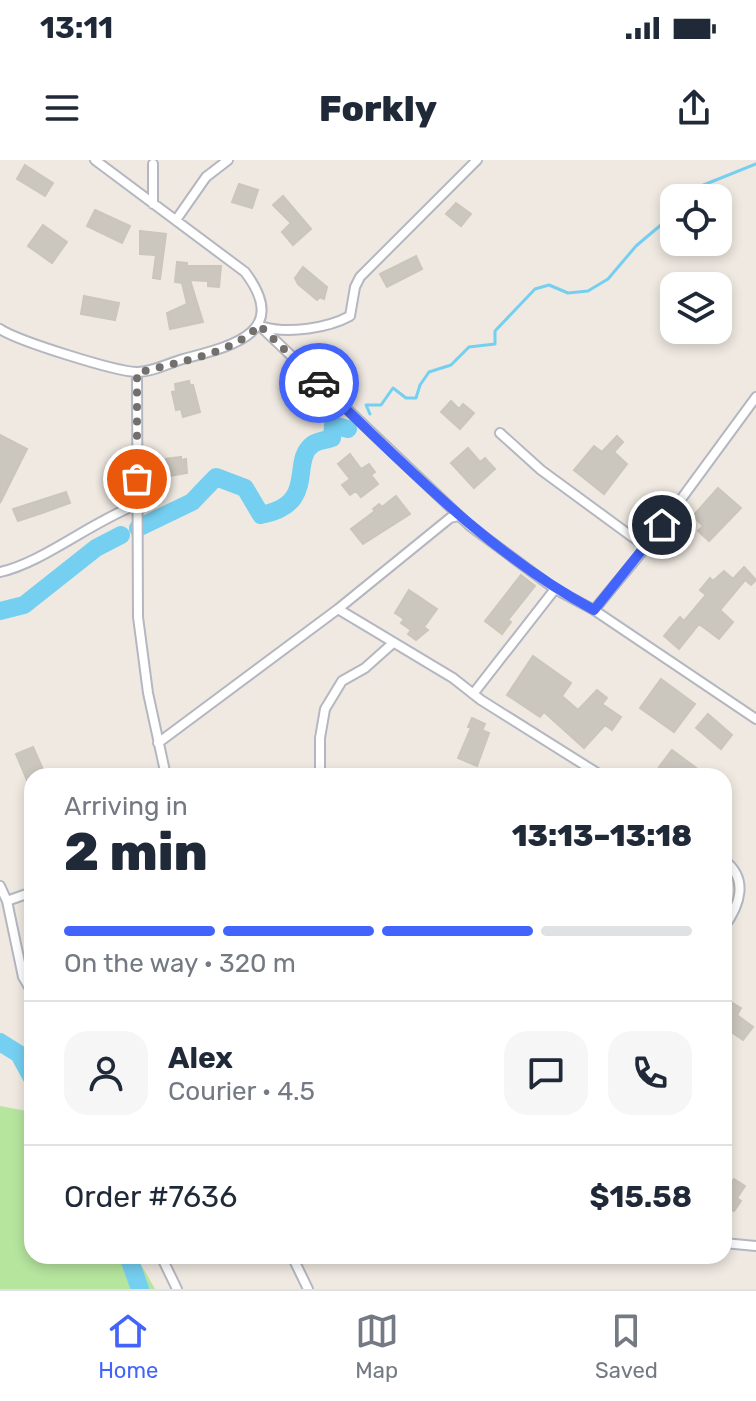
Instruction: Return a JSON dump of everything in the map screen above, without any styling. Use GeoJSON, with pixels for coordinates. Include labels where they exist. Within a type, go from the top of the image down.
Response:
{"type":"FeatureCollection","features":[{"type":"Feature","properties":{"kind":"street"},"geometry":{"type":"LineString","coordinates":[[0,329],[30,343],[137,373],[228,347],[246,338],[259,325],[261,301],[257,288],[245,272],[95,160]]}},
{"type":"Feature","properties":{"kind":"street"},"geometry":{"type":"LineString","coordinates":[[176,220],[206,177],[228,160]]}},
{"type":"Feature","properties":{"kind":"street"},"geometry":{"type":"LineString","coordinates":[[259,325],[283,330],[305,328],[350,316],[360,277],[477,160]]}},
{"type":"Feature","properties":{"kind":"street"},"geometry":{"type":"LineString","coordinates":[[153,164],[153,204]]}},
{"type":"Feature","properties":{"kind":"street"},"geometry":{"type":"LineString","coordinates":[[259,325],[458,516],[555,589],[594,610],[756,719]]}},
{"type":"Feature","properties":{"kind":"street"},"geometry":{"type":"LineString","coordinates":[[137,373],[138,617],[148,693],[164,768]]}},
{"type":"Feature","properties":{"kind":"street"},"geometry":{"type":"LineString","coordinates":[[594,610],[646,547],[756,397]]}},
{"type":"Feature","properties":{"kind":"street"},"geometry":{"type":"LineString","coordinates":[[500,433],[541,470],[646,547]]}},
{"type":"Feature","properties":{"kind":"street"},"geometry":{"type":"LineString","coordinates":[[0,572],[24,564],[105,517],[136,505]]}},
{"type":"Feature","properties":{"kind":"street"},"geometry":{"type":"LineString","coordinates":[[158,743],[338,609],[450,518],[458,516]]}},
{"type":"Feature","properties":{"kind":"street"},"geometry":{"type":"LineString","coordinates":[[473,694],[555,589]]}},
{"type":"Feature","properties":{"kind":"street"},"geometry":{"type":"LineString","coordinates":[[338,609],[453,678],[589,768]]}},
{"type":"Feature","properties":{"kind":"street"},"geometry":{"type":"LineString","coordinates":[[320,768],[320,738],[325,709],[342,681],[365,668],[393,643]]}},
{"type":"Feature","properties":{"kind":"street"},"geometry":{"type":"LineString","coordinates":[[732,868],[738,874],[740,888],[738,904],[732,914]]}},
{"type":"Feature","properties":{"kind":"street"},"geometry":{"type":"LineString","coordinates":[[0,886],[7,901],[24,979]]}},
{"type":"Feature","properties":{"kind":"street"},"geometry":{"type":"LineString","coordinates":[[7,901],[24,895]]}},
{"type":"Feature","properties":{"kind":"street"},"geometry":{"type":"LineString","coordinates":[[732,1244],[756,1246]]}},
{"type":"Feature","properties":{"kind":"street"},"geometry":{"type":"LineString","coordinates":[[165,1264],[177,1289]]}},
{"type":"Feature","properties":{"kind":"street"},"geometry":{"type":"LineString","coordinates":[[296,1264],[308,1289]]}},
{"type":"Feature","properties":{"kind":"green space"},"geometry":{"type":"Polygon","coordinates":[[[0,1106],[24,1110],[24,1264],[141,1264],[155,1289],[0,1289],[0,1106]]]}},
{"type":"Feature","properties":{"kind":"building"},"geometry":{"type":"Polygon","coordinates":[[[25,165],[53,183],[45,196],[17,179],[25,165]]]}},
{"type":"Feature","properties":{"kind":"building"},"geometry":{"type":"Polygon","coordinates":[[[239,184],[258,190],[252,208],[232,202],[239,184]]]}},
{"type":"Feature","properties":{"kind":"building"},"geometry":{"type":"Polygon","coordinates":[[[283,196],[311,229],[293,245],[282,232],[291,223],[273,205],[283,196]]]}},
{"type":"Feature","properties":{"kind":"building"},"geometry":{"type":"Polygon","coordinates":[[[456,203],[471,214],[461,226],[446,214],[456,203]]]}},
{"type":"Feature","properties":{"kind":"building"},"geometry":{"type":"Polygon","coordinates":[[[95,210],[130,226],[122,243],[87,226],[95,210]]]}},
{"type":"Feature","properties":{"kind":"building"},"geometry":{"type":"Polygon","coordinates":[[[43,225],[67,242],[52,263],[28,246],[43,225]]]}},
{"type":"Feature","properties":{"kind":"building"},"geometry":{"type":"Polygon","coordinates":[[[140,231],[166,234],[160,279],[153,278],[156,255],[140,254],[140,231]]]}},
{"type":"Feature","properties":{"kind":"building"},"geometry":{"type":"Polygon","coordinates":[[[416,256],[422,269],[387,287],[380,274],[416,256]]]}},
{"type":"Feature","properties":{"kind":"building"},"geometry":{"type":"Polygon","coordinates":[[[177,262],[187,263],[187,266],[221,266],[219,287],[208,286],[208,281],[190,280],[203,322],[170,329],[167,313],[187,304],[182,283],[175,282],[177,262]]]}},
{"type":"Feature","properties":{"kind":"building"},"geometry":{"type":"Polygon","coordinates":[[[303,267],[327,287],[324,299],[320,297],[317,300],[298,284],[295,278],[303,267]]]}},
{"type":"Feature","properties":{"kind":"building"},"geometry":{"type":"Polygon","coordinates":[[[84,296],[119,303],[115,320],[81,314],[84,296]]]}},
{"type":"Feature","properties":{"kind":"building"},"geometry":{"type":"Polygon","coordinates":[[[189,381],[193,385],[200,412],[183,417],[181,409],[176,410],[172,392],[176,391],[175,384],[189,381]]]}},
{"type":"Feature","properties":{"kind":"building"},"geometry":{"type":"Polygon","coordinates":[[[451,401],[459,409],[463,404],[474,413],[460,429],[441,412],[451,401]]]}},
{"type":"Feature","properties":{"kind":"building"},"geometry":{"type":"Polygon","coordinates":[[[0,435],[27,449],[0,503],[0,435]]]}},
{"type":"Feature","properties":{"kind":"building"},"geometry":{"type":"Polygon","coordinates":[[[617,436],[623,442],[614,452],[627,464],[604,494],[574,470],[594,446],[602,452],[617,436]]]}},
{"type":"Feature","properties":{"kind":"building"},"geometry":{"type":"Polygon","coordinates":[[[468,448],[480,462],[485,458],[495,469],[474,488],[451,463],[468,448]]]}},
{"type":"Feature","properties":{"kind":"building"},"geometry":{"type":"Polygon","coordinates":[[[350,454],[361,469],[369,464],[375,472],[371,475],[378,484],[361,497],[356,491],[350,495],[342,485],[350,479],[338,464],[350,454]]]}},
{"type":"Feature","properties":{"kind":"building"},"geometry":{"type":"Polygon","coordinates":[[[181,457],[181,460],[186,459],[187,473],[163,477],[160,466],[166,465],[166,459],[181,457]]]}},
{"type":"Feature","properties":{"kind":"building"},"geometry":{"type":"Polygon","coordinates":[[[718,488],[741,508],[709,541],[698,531],[703,526],[693,516],[718,488]]]}},
{"type":"Feature","properties":{"kind":"building"},"geometry":{"type":"Polygon","coordinates":[[[66,492],[70,503],[18,521],[13,509],[66,492]]]}},
{"type":"Feature","properties":{"kind":"building"},"geometry":{"type":"Polygon","coordinates":[[[396,496],[410,514],[363,544],[351,529],[375,511],[373,509],[379,504],[382,507],[396,496]]]}},
{"type":"Feature","properties":{"kind":"building"},"geometry":{"type":"Polygon","coordinates":[[[744,567],[756,580],[751,585],[745,580],[720,610],[733,622],[719,639],[699,624],[679,649],[664,636],[680,617],[684,621],[706,595],[700,590],[710,578],[713,581],[724,571],[733,579],[744,567]]]}},
{"type":"Feature","properties":{"kind":"building"},"geometry":{"type":"Polygon","coordinates":[[[521,575],[535,586],[508,620],[511,622],[502,634],[485,621],[521,575]]]}},
{"type":"Feature","properties":{"kind":"building"},"geometry":{"type":"Polygon","coordinates":[[[409,590],[437,609],[424,627],[428,630],[416,640],[408,634],[411,630],[401,623],[404,619],[395,613],[409,590]]]}},
{"type":"Feature","properties":{"kind":"building"},"geometry":{"type":"Polygon","coordinates":[[[533,656],[571,683],[562,696],[578,710],[597,690],[607,698],[602,704],[621,717],[612,730],[605,725],[584,748],[544,712],[540,717],[507,695],[533,656]]]}},
{"type":"Feature","properties":{"kind":"building"},"geometry":{"type":"Polygon","coordinates":[[[661,679],[695,704],[674,732],[640,708],[661,679]]]}},
{"type":"Feature","properties":{"kind":"building"},"geometry":{"type":"Polygon","coordinates":[[[708,714],[732,735],[721,749],[696,728],[708,714]]]}},
{"type":"Feature","properties":{"kind":"building"},"geometry":{"type":"Polygon","coordinates":[[[472,718],[485,724],[482,730],[489,733],[477,766],[458,758],[472,718]]]}},
{"type":"Feature","properties":{"kind":"building"},"geometry":{"type":"Polygon","coordinates":[[[33,747],[42,768],[24,768],[24,773],[16,754],[33,747]]]}},
{"type":"Feature","properties":{"kind":"building"},"geometry":{"type":"Polygon","coordinates":[[[672,750],[696,768],[660,768],[672,750]]]}},
{"type":"Feature","properties":{"kind":"building"},"geometry":{"type":"Polygon","coordinates":[[[732,1003],[741,1008],[737,1015],[753,1027],[743,1040],[732,1032],[732,1003]]]}},
{"type":"Feature","properties":{"kind":"building"},"geometry":{"type":"Polygon","coordinates":[[[734,1179],[745,1186],[737,1198],[741,1201],[734,1211],[732,1210],[734,1179]]]}},
{"type":"Feature","properties":{"kind":"waterway"},"geometry":{"type":"LineString","coordinates":[[706,184],[756,164]]}},
{"type":"Feature","properties":{"kind":"waterway"},"geometry":{"type":"LineString","coordinates":[[370,414],[366,405],[381,405],[393,388],[406,398],[416,398],[429,372],[451,365],[469,347],[495,344],[495,331],[535,289],[549,285],[568,293],[588,291],[608,279],[636,246],[660,226]]}},
{"type":"Feature","properties":{"kind":"waterway"},"geometry":{"type":"LineString","coordinates":[[138,528],[192,502],[216,477],[245,488],[261,515],[279,509],[290,502],[297,492],[306,451],[313,444],[332,438],[333,425],[348,429]]}},
{"type":"Feature","properties":{"kind":"waterway"},"geometry":{"type":"LineString","coordinates":[[0,611],[24,605],[96,548],[121,535]]}},
{"type":"Feature","properties":{"kind":"waterway"},"geometry":{"type":"LineString","coordinates":[[0,1042],[19,1054],[24,1063]]}},
{"type":"Feature","properties":{"kind":"waterway"},"geometry":{"type":"LineString","coordinates":[[131,1264],[140,1289]]}},
{"type":"Feature","properties":{"kind":"way so far"},"geometry":{"type":"LineString","coordinates":[[137,479],[137,373],[228,347],[246,338],[259,325],[319,383]]}},
{"type":"Feature","properties":{"kind":"route"},"geometry":{"type":"LineString","coordinates":[[319,383],[470,526],[555,589],[594,610],[662,525]]}}]}
